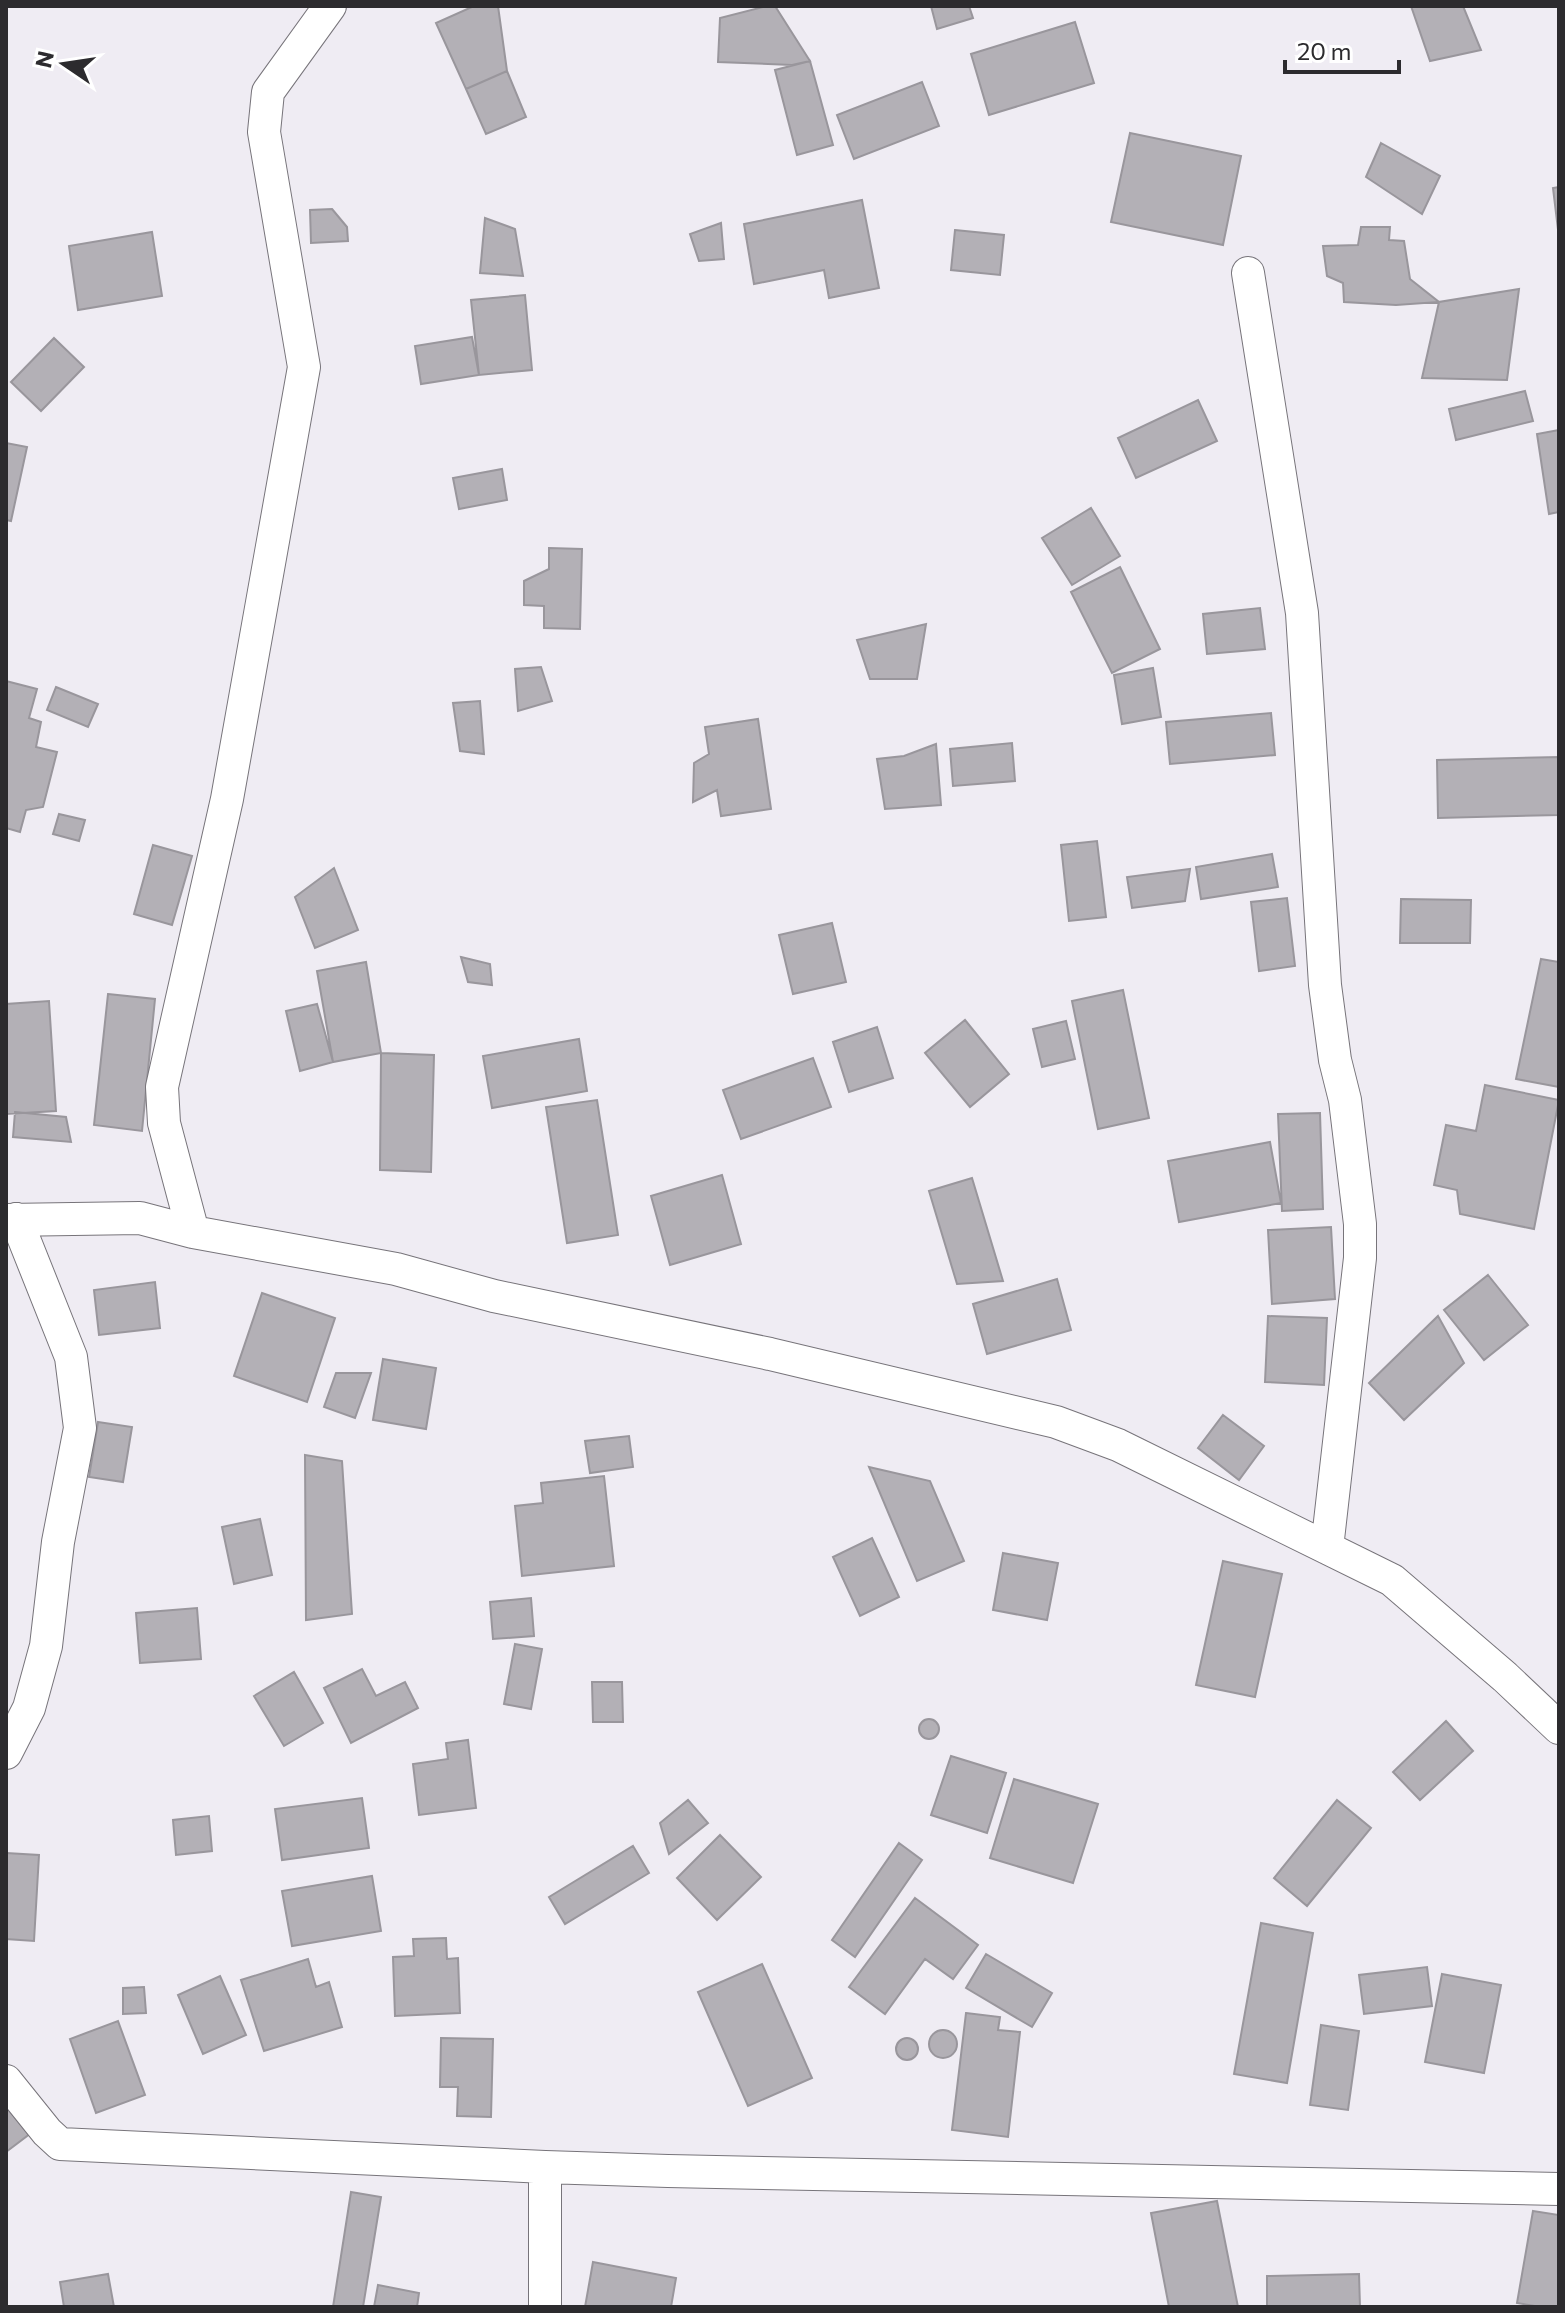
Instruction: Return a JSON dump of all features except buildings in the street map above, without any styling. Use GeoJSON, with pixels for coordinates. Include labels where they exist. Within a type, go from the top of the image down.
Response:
{"type":"FeatureCollection","features":[{"type":"Feature","properties":{"kind":"street"},"geometry":{"type":"LineString","coordinates":[[193,1232],[164,1123],[162,1087],[227,799],[304,367],[264,132],[268,92],[330,6]]}},
{"type":"Feature","properties":{"kind":"street"},"geometry":{"type":"LineString","coordinates":[[1248,273],[1302,613],[1325,985],[1335,1060],[1345,1100],[1360,1224],[1360,1258],[1327,1548]]}},
{"type":"Feature","properties":{"kind":"street"},"geometry":{"type":"LineString","coordinates":[[6,1753],[29,1708],[46,1646],[58,1542],[80,1428],[71,1357],[11,1220],[140,1218],[193,1232],[396,1269],[494,1296],[770,1354],[1056,1422],[1118,1445],[1392,1580],[1559,1728]]}},
{"type":"Feature","properties":{"kind":"street"},"geometry":{"type":"LineString","coordinates":[[6,2081],[60,2144],[545,2167],[1559,2189]]}},
{"type":"Feature","properties":{"kind":"street"},"geometry":{"type":"LineString","coordinates":[[545,2167],[545,2307]]}}]}
